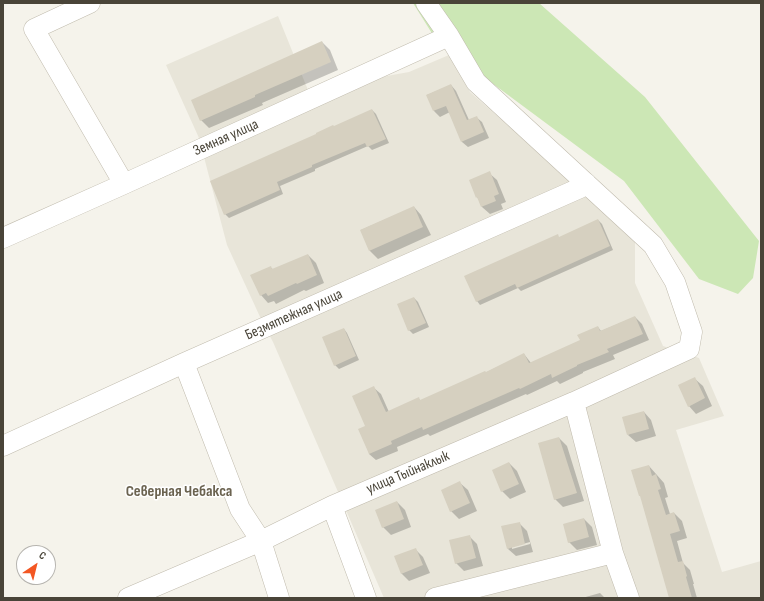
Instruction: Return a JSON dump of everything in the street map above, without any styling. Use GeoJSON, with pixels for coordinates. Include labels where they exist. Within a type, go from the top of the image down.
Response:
{"type":"FeatureCollection","features":[{"type":"Feature","properties":{"kind":"street"},"geometry":{"type":"LineString","coordinates":[[90,3],[34,29],[124,184]]}},
{"type":"Feature","properties":{"kind":"street"},"geometry":{"type":"LineString","coordinates":[[426,3],[449,36],[476,82],[586,183]]}},
{"type":"Feature","properties":{"kind":"street","name":"Земная улица"},"geometry":{"type":"LineString","coordinates":[[3,238],[449,36]]}},
{"type":"Feature","properties":{"kind":"street","name":"улица Тыйнаклык"},"geometry":{"type":"LineString","coordinates":[[128,598],[261,541],[332,506],[574,402],[689,349],[692,332],[675,282],[652,245],[586,183]]}},
{"type":"Feature","properties":{"kind":"street","name":"Безмятежная улица"},"geometry":{"type":"LineString","coordinates":[[3,446],[184,363],[580,188],[586,183]]}},
{"type":"Feature","properties":{"kind":"street"},"geometry":{"type":"LineString","coordinates":[[184,363],[240,509],[261,541],[278,598]]}},
{"type":"Feature","properties":{"kind":"street"},"geometry":{"type":"LineString","coordinates":[[574,402],[613,553],[629,598]]}},
{"type":"Feature","properties":{"kind":"street"},"geometry":{"type":"LineString","coordinates":[[332,506],[366,598]]}},
{"type":"Feature","properties":{"kind":"street"},"geometry":{"type":"LineString","coordinates":[[435,598],[613,553]]}},
{"type":"Feature","properties":{"kind":"shaded area"},"geometry":{"type":"Polygon","coordinates":[[[278,16],[308,90],[409,72],[449,55],[470,92],[635,241],[635,283],[663,346],[699,358],[724,416],[676,430],[722,572],[761,561],[761,598],[384,598],[273,342],[227,245],[199,138],[166,65],[278,16]]]}},
{"type":"Feature","properties":{"kind":"green space"},"geometry":{"type":"Polygon","coordinates":[[[413,3],[539,3],[645,97],[759,241],[753,278],[738,294],[699,279],[624,181],[438,43],[413,3]]]}},
{"type":"Feature","properties":{"kind":"building"},"geometry":{"type":"Polygon","coordinates":[[[322,41],[331,62],[200,121],[191,100],[322,41]]]}},
{"type":"Feature","properties":{"kind":"building"},"geometry":{"type":"Polygon","coordinates":[[[451,84],[467,120],[477,116],[484,132],[461,142],[446,106],[433,111],[426,95],[451,84]]]}},
{"type":"Feature","properties":{"kind":"building"},"geometry":{"type":"Polygon","coordinates":[[[372,109],[386,139],[367,147],[365,143],[312,165],[312,167],[277,182],[280,190],[224,215],[210,181],[333,125],[334,126],[372,109]]]}},
{"type":"Feature","properties":{"kind":"building"},"geometry":{"type":"Polygon","coordinates":[[[490,171],[499,194],[494,196],[496,201],[481,207],[469,180],[490,171]]]}},
{"type":"Feature","properties":{"kind":"building"},"geometry":{"type":"Polygon","coordinates":[[[414,206],[423,227],[369,251],[360,230],[414,206]]]}},
{"type":"Feature","properties":{"kind":"building"},"geometry":{"type":"Polygon","coordinates":[[[598,219],[610,246],[517,288],[515,284],[476,302],[464,276],[558,234],[559,237],[598,219]]]}},
{"type":"Feature","properties":{"kind":"building"},"geometry":{"type":"Polygon","coordinates":[[[308,254],[317,275],[268,296],[266,293],[260,296],[250,275],[271,266],[272,269],[308,254]]]}},
{"type":"Feature","properties":{"kind":"building"},"geometry":{"type":"Polygon","coordinates":[[[414,297],[426,323],[408,331],[397,304],[414,297]]]}},
{"type":"Feature","properties":{"kind":"building"},"geometry":{"type":"Polygon","coordinates":[[[635,316],[643,334],[607,349],[609,352],[577,365],[552,378],[551,374],[520,389],[519,388],[423,430],[422,427],[391,441],[392,444],[369,454],[358,429],[365,426],[352,396],[374,386],[386,412],[419,397],[420,400],[485,371],[486,372],[524,353],[529,363],[580,340],[577,335],[598,326],[600,331],[635,316]]]}},
{"type":"Feature","properties":{"kind":"building"},"geometry":{"type":"Polygon","coordinates":[[[344,328],[356,356],[334,366],[322,337],[344,328]]]}},
{"type":"Feature","properties":{"kind":"building"},"geometry":{"type":"Polygon","coordinates":[[[695,377],[705,398],[688,407],[678,385],[695,377]]]}},
{"type":"Feature","properties":{"kind":"building"},"geometry":{"type":"Polygon","coordinates":[[[644,411],[649,429],[627,435],[622,417],[644,411]]]}},
{"type":"Feature","properties":{"kind":"building"},"geometry":{"type":"Polygon","coordinates":[[[559,437],[577,493],[554,500],[538,443],[559,437]]]}},
{"type":"Feature","properties":{"kind":"building"},"geometry":{"type":"Polygon","coordinates":[[[509,462],[519,484],[501,492],[492,470],[509,462]]]}},
{"type":"Feature","properties":{"kind":"building"},"geometry":{"type":"Polygon","coordinates":[[[649,465],[652,476],[656,474],[661,489],[658,490],[666,515],[674,512],[680,531],[670,534],[678,562],[683,561],[692,598],[669,598],[640,496],[631,470],[649,465]]]}},
{"type":"Feature","properties":{"kind":"building"},"geometry":{"type":"Polygon","coordinates":[[[460,481],[470,503],[450,512],[441,490],[460,481]]]}},
{"type":"Feature","properties":{"kind":"building"},"geometry":{"type":"Polygon","coordinates":[[[397,501],[404,519],[382,528],[375,510],[397,501]]]}},
{"type":"Feature","properties":{"kind":"building"},"geometry":{"type":"Polygon","coordinates":[[[584,518],[589,537],[568,543],[563,524],[584,518]]]}},
{"type":"Feature","properties":{"kind":"building"},"geometry":{"type":"Polygon","coordinates":[[[520,522],[525,544],[507,549],[501,526],[520,522]]]}},
{"type":"Feature","properties":{"kind":"building"},"geometry":{"type":"Polygon","coordinates":[[[470,535],[476,558],[455,564],[449,540],[470,535]]]}},
{"type":"Feature","properties":{"kind":"building"},"geometry":{"type":"Polygon","coordinates":[[[416,548],[423,565],[401,574],[394,556],[416,548]]]}},
{"type":"Feature","properties":{"kind":"district","name":"Северная Чебакса"},"geometry":{"type":"Point","coordinates":[179,492]}}]}
